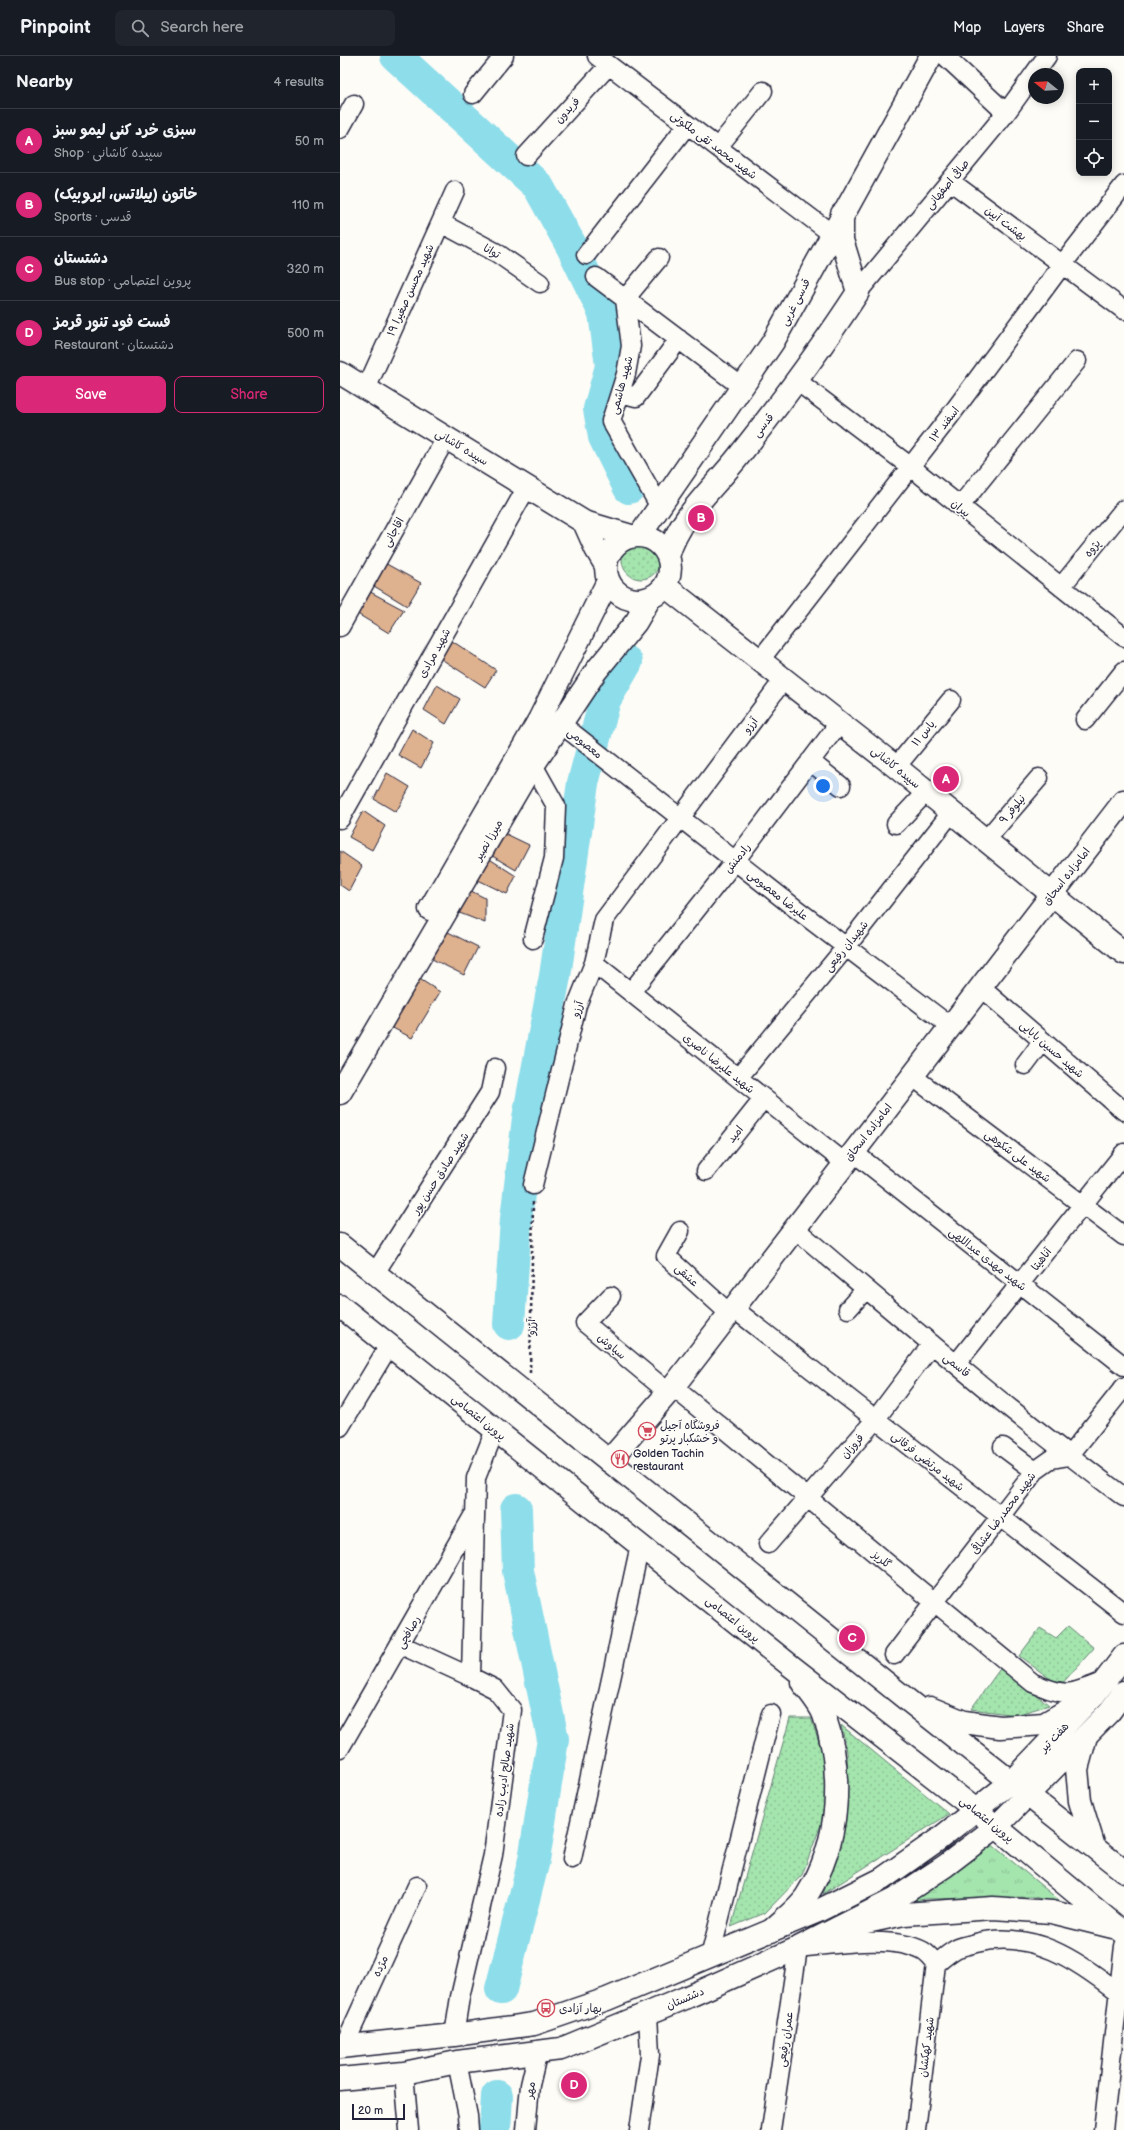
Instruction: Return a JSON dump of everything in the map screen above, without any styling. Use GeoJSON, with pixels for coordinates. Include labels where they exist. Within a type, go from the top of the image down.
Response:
{"type":"FeatureCollection","features":[{"type":"Feature","properties":{"kind":"street"},"geometry":{"type":"LineString","coordinates":[[474,94],[504,56]]}},
{"type":"Feature","properties":{"kind":"street","name":"قدسی غربی"},"geometry":{"type":"LineString","coordinates":[[635,536],[660,507],[773,342],[842,214],[931,56]]}},
{"type":"Feature","properties":{"kind":"street"},"geometry":{"type":"LineString","coordinates":[[945,56],[1006,113]]}},
{"type":"Feature","properties":{"kind":"street","name":"صافی اصفهانی"},"geometry":{"type":"LineString","coordinates":[[1038,68],[1047,56]]}},
{"type":"Feature","properties":{"kind":"street","name":"شهید محمد تقی ملکوتی"},"geometry":{"type":"LineString","coordinates":[[603,60],[832,234]]}},
{"type":"Feature","properties":{"kind":"street","name":"فریدون"},"geometry":{"type":"LineString","coordinates":[[526,156],[603,60]]}},
{"type":"Feature","properties":{"kind":"street","name":"صافی اصفهانی"},"geometry":{"type":"LineString","coordinates":[[858,292],[1006,113],[1028,82]]}},
{"type":"Feature","properties":{"kind":"street"},"geometry":{"type":"LineString","coordinates":[[718,147],[763,92]]}},
{"type":"Feature","properties":{"kind":"street"},"geometry":{"type":"LineString","coordinates":[[340,128],[354,104]]}},
{"type":"Feature","properties":{"kind":"street"},"geometry":{"type":"LineString","coordinates":[[586,255],[687,125]]}},
{"type":"Feature","properties":{"kind":"street","name":"بهشت آیین"},"geometry":{"type":"LineString","coordinates":[[950,181],[1124,310]]}},
{"type":"Feature","properties":{"kind":"street","name":"اسفند ۱۳"},"geometry":{"type":"LineString","coordinates":[[760,660],[910,467],[1124,185]]}},
{"type":"Feature","properties":{"kind":"street","name":"شهید محسن صغیرا ۱۹"},"geometry":{"type":"LineString","coordinates":[[366,389],[454,191]]}},
{"type":"Feature","properties":{"kind":"street"},"geometry":{"type":"LineString","coordinates":[[842,214],[842,240],[858,292]]}},
{"type":"Feature","properties":{"kind":"street","name":"توانا"},"geometry":{"type":"LineString","coordinates":[[440,223],[497,253],[540,283]]}},
{"type":"Feature","properties":{"kind":"street"},"geometry":{"type":"LineString","coordinates":[[625,299],[659,258]]}},
{"type":"Feature","properties":{"kind":"street"},"geometry":{"type":"LineString","coordinates":[[596,277],[742,387]]}},
{"type":"Feature","properties":{"kind":"street","name":"قدسی"},"geometry":{"type":"LineString","coordinates":[[668,556],[673,539],[695,507],[736,459],[797,381],[858,292]]}},
{"type":"Feature","properties":{"kind":"street","name":"شهید هاشمی"},"geometry":{"type":"LineString","coordinates":[[625,299],[631,346],[621,393],[611,421],[660,507]]}},
{"type":"Feature","properties":{"kind":"street"},"geometry":{"type":"LineString","coordinates":[[621,393],[636,397],[679,339]]}},
{"type":"Feature","properties":{"kind":"street"},"geometry":{"type":"LineString","coordinates":[[960,506],[1077,361]]}},
{"type":"Feature","properties":{"kind":"street","name":"سپیده کاشانی"},"geometry":{"type":"LineString","coordinates":[[340,373],[584,522],[635,536]]}},
{"type":"Feature","properties":{"kind":"street","name":"پیران"},"geometry":{"type":"LineString","coordinates":[[797,381],[960,506],[1124,637]]}},
{"type":"Feature","properties":{"kind":"street","name":"اقاجانی"},"geometry":{"type":"LineString","coordinates":[[340,627],[446,438]]}},
{"type":"Feature","properties":{"kind":"street","name":"شهید مرادی"},"geometry":{"type":"LineString","coordinates":[[340,819],[527,487]]}},
{"type":"Feature","properties":{"kind":"street","name":"پژوه"},"geometry":{"type":"LineString","coordinates":[[1061,587],[1124,509]]}},
{"type":"Feature","properties":{"kind":"street"},"geometry":{"type":"LineString","coordinates":[[584,522],[615,592],[626,598],[638,601],[658,592],[669,577],[670,566],[668,556],[657,541],[635,536],[620,541],[611,549],[607,573]]}},
{"type":"Feature","properties":{"kind":"street","name":"میرزا نصیر"},"geometry":{"type":"LineString","coordinates":[[340,1093],[533,765],[550,728],[607,573]]}},
{"type":"Feature","properties":{"kind":"street","name":"سپیده کاشانی"},"geometry":{"type":"LineString","coordinates":[[658,592],[760,660],[896,767],[1124,953]]}},
{"type":"Feature","properties":{"kind":"street","name":"میرزا نصیر"},"geometry":{"type":"LineString","coordinates":[[340,1064],[550,728],[636,622],[658,592]]}},
{"type":"Feature","properties":{"kind":"street"},"geometry":{"type":"LineString","coordinates":[[1085,720],[1124,671]]}},
{"type":"Feature","properties":{"kind":"street","name":"آرزو"},"geometry":{"type":"LineString","coordinates":[[533,1185],[578,1005],[594,962],[604,920],[784,679]]}},
{"type":"Feature","properties":{"kind":"street","name":"یاس ۱۱"},"geometry":{"type":"LineString","coordinates":[[896,767],[951,700]]}},
{"type":"Feature","properties":{"kind":"street","name":"رادمنش"},"geometry":{"type":"LineString","coordinates":[[631,992],[735,861],[840,722]]}},
{"type":"Feature","properties":{"kind":"street","name":"معصومی"},"geometry":{"type":"LineString","coordinates":[[550,728],[608,762]]}},
{"type":"Feature","properties":{"kind":"street"},"geometry":{"type":"LineString","coordinates":[[810,761],[841,786]]}},
{"type":"Feature","properties":{"kind":"street","name":"علیرضا معصومی"},"geometry":{"type":"LineString","coordinates":[[608,762],[950,1026]]}},
{"type":"Feature","properties":{"kind":"street"},"geometry":{"type":"LineString","coordinates":[[533,765],[556,806],[554,858],[533,939]]}},
{"type":"Feature","properties":{"kind":"street","name":"نیلوفر ۹"},"geometry":{"type":"LineString","coordinates":[[985,841],[1039,778]]}},
{"type":"Feature","properties":{"kind":"street"},"geometry":{"type":"LineString","coordinates":[[896,824],[926,792]]}},
{"type":"Feature","properties":{"kind":"street","name":"امامزاده اسحاق"},"geometry":{"type":"LineString","coordinates":[[609,1461],[670,1390],[1124,801]]}},
{"type":"Feature","properties":{"kind":"street","name":"شهیدان رفیعی"},"geometry":{"type":"LineString","coordinates":[[738,1078],[846,947],[951,813]]}},
{"type":"Feature","properties":{"kind":"street","name":"شهید علیرضا ناصری"},"geometry":{"type":"LineString","coordinates":[[594,962],[764,1098],[849,1158]]}},
{"type":"Feature","properties":{"kind":"street","name":"شهید حسین بابایی"},"geometry":{"type":"LineString","coordinates":[[980,987],[1124,1111]]}},
{"type":"Feature","properties":{"kind":"street"},"geometry":{"type":"LineString","coordinates":[[1025,1065],[1043,1041]]}},
{"type":"Feature","properties":{"kind":"street","name":"شهید صادق حسن پور"},"geometry":{"type":"LineString","coordinates":[[375,1273],[490,1092],[495,1068]]}},
{"type":"Feature","properties":{"kind":"street","name":"شهید علی شکوهی"},"geometry":{"type":"LineString","coordinates":[[912,1076],[1124,1236]]}},
{"type":"Feature","properties":{"kind":"street","name":"امید"},"geometry":{"type":"LineString","coordinates":[[706,1171],[764,1098]]}},
{"type":"Feature","properties":{"kind":"street","name":"آناهیتا"},"geometry":{"type":"LineString","coordinates":[[956,1364],[1124,1152]]}},
{"type":"Feature","properties":{"kind":"street","name":"شهید مهدی عبداللهی"},"geometry":{"type":"LineString","coordinates":[[849,1158],[1020,1284],[1124,1366]]}},
{"type":"Feature","properties":{"kind":"street","name":"قاسمی"},"geometry":{"type":"LineString","coordinates":[[794,1228],[956,1364],[1069,1456],[1124,1497]]}},
{"type":"Feature","properties":{"kind":"street","name":"عشقی"},"geometry":{"type":"LineString","coordinates":[[680,1231],[666,1256],[731,1310]]}},
{"type":"Feature","properties":{"kind":"street"},"geometry":{"type":"LineString","coordinates":[[340,1245],[905,1698],[1124,1870]]}},
{"type":"Feature","properties":{"kind":"street"},"geometry":{"type":"LineString","coordinates":[[848,1310],[866,1289]]}},
{"type":"Feature","properties":{"kind":"street","name":"سیاوش"},"geometry":{"type":"LineString","coordinates":[[611,1296],[585,1323],[670,1390]]}},
{"type":"Feature","properties":{"kind":"street","name":"پروین اعتصامی"},"geometry":{"type":"LineString","coordinates":[[340,1306],[390,1344],[495,1430],[791,1666],[976,1810],[1122,1936]]}},
{"type":"Feature","properties":{"kind":"street","name":"شهید مرتضی فرقانی"},"geometry":{"type":"LineString","coordinates":[[731,1310],[1124,1613]]}},
{"type":"Feature","properties":{"kind":"street"},"geometry":{"type":"LineString","coordinates":[[340,1427],[390,1344]]}},
{"type":"Feature","properties":{"kind":"street","name":"فروزان"},"geometry":{"type":"LineString","coordinates":[[768,1544],[875,1420],[932,1344]]}},
{"type":"Feature","properties":{"kind":"street"},"geometry":{"type":"LineString","coordinates":[[1069,1456],[1124,1387]]}},
{"type":"Feature","properties":{"kind":"street","name":"گلریز"},"geometry":{"type":"LineString","coordinates":[[670,1390],[936,1602],[1033,1683],[1058,1693],[1074,1693],[1099,1688]]}},
{"type":"Feature","properties":{"kind":"street"},"geometry":{"type":"LineString","coordinates":[[471,1677],[476,1478],[495,1430]]}},
{"type":"Feature","properties":{"kind":"street"},"geometry":{"type":"LineString","coordinates":[[1003,1447],[1035,1471]]}},
{"type":"Feature","properties":{"kind":"street","name":"شهید محمدرضا عشاقی"},"geometry":{"type":"LineString","coordinates":[[894,1655],[1035,1471],[1052,1459],[1069,1456]]}},
{"type":"Feature","properties":{"kind":"street","name":"رصافچی"},"geometry":{"type":"LineString","coordinates":[[340,1748],[474,1514]]}},
{"type":"Feature","properties":{"kind":"street"},"geometry":{"type":"LineString","coordinates":[[572,1859],[640,1545]]}},
{"type":"Feature","properties":{"kind":"street","name":"شهید صالح ادیب زاده"},"geometry":{"type":"LineString","coordinates":[[400,1645],[495,1689],[512,1710],[494,1855],[460,1997],[454,2035]]}},
{"type":"Feature","properties":{"kind":"street","name":"هفت تیر"},"geometry":{"type":"LineString","coordinates":[[976,1810],[1011,1782],[1099,1688],[1124,1656]]}},
{"type":"Feature","properties":{"kind":"street"},"geometry":{"type":"LineString","coordinates":[[771,1931],[807,1895],[827,1853],[836,1810],[835,1764],[824,1714],[791,1666]]}},
{"type":"Feature","properties":{"kind":"street"},"geometry":{"type":"LineString","coordinates":[[905,1698],[964,1722],[1000,1727],[1044,1724],[1099,1688],[1104,1691],[1108,1697],[1122,1695]]}},
{"type":"Feature","properties":{"kind":"street","name":"هفت تیر"},"geometry":{"type":"LineString","coordinates":[[996,1827],[1110,1711],[1122,1695]]}},
{"type":"Feature","properties":{"kind":"street"},"geometry":{"type":"LineString","coordinates":[[710,1957],[771,1714]]}},
{"type":"Feature","properties":{"kind":"street"},"geometry":{"type":"LineString","coordinates":[[1086,1736],[1077,1769],[1080,1801],[1094,1847]]}},
{"type":"Feature","properties":{"kind":"street"},"geometry":{"type":"LineString","coordinates":[[342,2047],[454,2035],[534,2024],[607,1999],[818,1911],[872,1884],[939,1839],[976,1810]]}},
{"type":"Feature","properties":{"kind":"street","name":"دشتستان"},"geometry":{"type":"LineString","coordinates":[[340,2079],[404,2073],[457,2062],[562,2049],[648,2014],[798,1948],[838,1928],[881,1906],[945,1866],[996,1827]]}},
{"type":"Feature","properties":{"kind":"street"},"geometry":{"type":"LineString","coordinates":[[872,1884],[883,1888],[886,1896],[881,1906]]}},
{"type":"Feature","properties":{"kind":"street","name":"مژده"},"geometry":{"type":"LineString","coordinates":[[342,2047],[417,1886]]}},
{"type":"Feature","properties":{"kind":"street"},"geometry":{"type":"LineString","coordinates":[[838,1928],[904,1914],[993,1908],[1052,1912],[1122,1936],[1119,1993],[1103,2130]]}},
{"type":"Feature","properties":{"kind":"street"},"geometry":{"type":"LineString","coordinates":[[798,1948],[848,1943],[891,1942],[924,1951],[936,1964],[956,1948],[994,1939],[1029,1942],[1057,1951],[1100,1978],[1119,1993]]}},
{"type":"Feature","properties":{"kind":"street","name":"عمران رفیعی"},"geometry":{"type":"LineString","coordinates":[[771,2130],[798,1948]]}},
{"type":"Feature","properties":{"kind":"street","name":"شهید کهکشان"},"geometry":{"type":"LineString","coordinates":[[916,2130],[936,1964]]}},
{"type":"Feature","properties":{"kind":"street"},"geometry":{"type":"LineString","coordinates":[[639,2130],[650,2055],[648,2014]]}},
{"type":"Feature","properties":{"kind":"street","name":"مهر"},"geometry":{"type":"LineString","coordinates":[[526,2130],[530,2085],[538,2051]]}},
{"type":"Feature","properties":{"kind":"street"},"geometry":{"type":"LineString","coordinates":[[457,2062],[468,2116],[469,2130]]}},
{"type":"Feature","properties":{"kind":"street"},"geometry":{"type":"LineString","coordinates":[[404,2073],[409,2130]]}},
{"type":"Feature","properties":{"kind":"path","name":"آرزو"},"geometry":{"type":"LineString","coordinates":[[530,1397],[533,1185]]}},
{"type":"Feature","properties":{"kind":"green space"},"geometry":{"type":"Polygon","coordinates":[[[641,541],[654,547],[660,560],[654,573],[641,579],[628,573],[622,560],[628,547],[641,541]]]}},
{"type":"Feature","properties":{"kind":"green space"},"geometry":{"type":"Polygon","coordinates":[[[1068,1626],[1094,1648],[1060,1686],[1019,1656],[1040,1628],[1056,1638],[1068,1626]]]}},
{"type":"Feature","properties":{"kind":"green space"},"geometry":{"type":"Polygon","coordinates":[[[1002,1666],[1049,1705],[1016,1715],[971,1709],[1002,1666]]]}},
{"type":"Feature","properties":{"kind":"green space"},"geometry":{"type":"Polygon","coordinates":[[[790,1718],[811,1718],[824,1757],[825,1814],[802,1875],[765,1913],[731,1927],[790,1718]]]}},
{"type":"Feature","properties":{"kind":"green space"},"geometry":{"type":"Polygon","coordinates":[[[841,1725],[949,1814],[823,1894],[834,1860],[842,1824],[847,1788],[847,1752],[841,1725]]]}},
{"type":"Feature","properties":{"kind":"green space"},"geometry":{"type":"Polygon","coordinates":[[[990,1843],[1066,1906],[1034,1897],[925,1899],[904,1903],[990,1843]]]}},
{"type":"Feature","properties":{"kind":"building"},"geometry":{"type":"Polygon","coordinates":[[[381,561],[421,583],[407,606],[369,583],[381,561]]]}},
{"type":"Feature","properties":{"kind":"building"},"geometry":{"type":"Polygon","coordinates":[[[363,588],[404,610],[389,633],[351,610],[363,588]]]}},
{"type":"Feature","properties":{"kind":"building"},"geometry":{"type":"Polygon","coordinates":[[[446,637],[496,670],[485,687],[435,655],[446,637]]]}},
{"type":"Feature","properties":{"kind":"building"},"geometry":{"type":"Polygon","coordinates":[[[437,685],[460,699],[446,724],[424,710],[437,685]]]}},
{"type":"Feature","properties":{"kind":"building"},"geometry":{"type":"Polygon","coordinates":[[[412,729],[434,743],[421,768],[398,755],[412,729]]]}},
{"type":"Feature","properties":{"kind":"building"},"geometry":{"type":"Polygon","coordinates":[[[387,773],[410,787],[396,812],[374,799],[387,773]]]}},
{"type":"Feature","properties":{"kind":"building"},"geometry":{"type":"Polygon","coordinates":[[[363,811],[385,826],[372,850],[349,837],[363,811]]]}},
{"type":"Feature","properties":{"kind":"building"},"geometry":{"type":"Polygon","coordinates":[[[500,831],[529,845],[516,870],[489,854],[500,831]]]}},
{"type":"Feature","properties":{"kind":"building"},"geometry":{"type":"Polygon","coordinates":[[[340,851],[362,866],[349,891],[340,885],[340,851]]]}},
{"type":"Feature","properties":{"kind":"building"},"geometry":{"type":"Polygon","coordinates":[[[488,858],[516,876],[507,894],[476,879],[488,858]]]}},
{"type":"Feature","properties":{"kind":"building"},"geometry":{"type":"Polygon","coordinates":[[[469,890],[485,898],[485,923],[457,912],[469,890]]]}},
{"type":"Feature","properties":{"kind":"building"},"geometry":{"type":"Polygon","coordinates":[[[444,930],[478,947],[464,975],[430,958],[444,930]]]}},
{"type":"Feature","properties":{"kind":"building"},"geometry":{"type":"Polygon","coordinates":[[[418,978],[440,992],[412,1038],[389,1026],[418,978]]]}},
{"type":"Feature","properties":{"kind":"waterway"},"geometry":{"type":"LineString","coordinates":[[396,56],[538,186],[572,247],[604,313],[611,366],[599,409],[604,437],[629,488]]}},
{"type":"Feature","properties":{"kind":"waterway"},"geometry":{"type":"LineString","coordinates":[[509,1324],[516,1219],[528,1118],[555,976],[583,783],[605,700],[627,662]]}},
{"type":"Feature","properties":{"kind":"waterway"},"geometry":{"type":"LineString","coordinates":[[501,1989],[534,1860],[553,1739],[518,1571],[516,1509]]}},
{"type":"Feature","properties":{"kind":"waterway"},"geometry":{"type":"LineString","coordinates":[[495,2130],[497,2096]]}},
{"type":"Feature","properties":{"kind":"place","name":"خاتون (پیلاتس، ایروبیک)"},"geometry":{"type":"Point","coordinates":[701,518]}},
{"type":"Feature","properties":{"kind":"place","name":"سبزی خرد کنی لیمو سبز"},"geometry":{"type":"Point","coordinates":[946,779]}},
{"type":"Feature","properties":{"kind":"place","name":"فروشگاه آجیل و خشکبار پرتو"},"geometry":{"type":"Point","coordinates":[647,1431]}},
{"type":"Feature","properties":{"kind":"place","name":"Golden Tachin restaurant"},"geometry":{"type":"Point","coordinates":[620,1459]}},
{"type":"Feature","properties":{"kind":"place","name":"دشتستان"},"geometry":{"type":"Point","coordinates":[852,1638]}},
{"type":"Feature","properties":{"kind":"place","name":"بهار آزادی"},"geometry":{"type":"Point","coordinates":[546,2008]}},
{"type":"Feature","properties":{"kind":"place","name":"فست فود تنور قرمز"},"geometry":{"type":"Point","coordinates":[574,2085]}}]}
